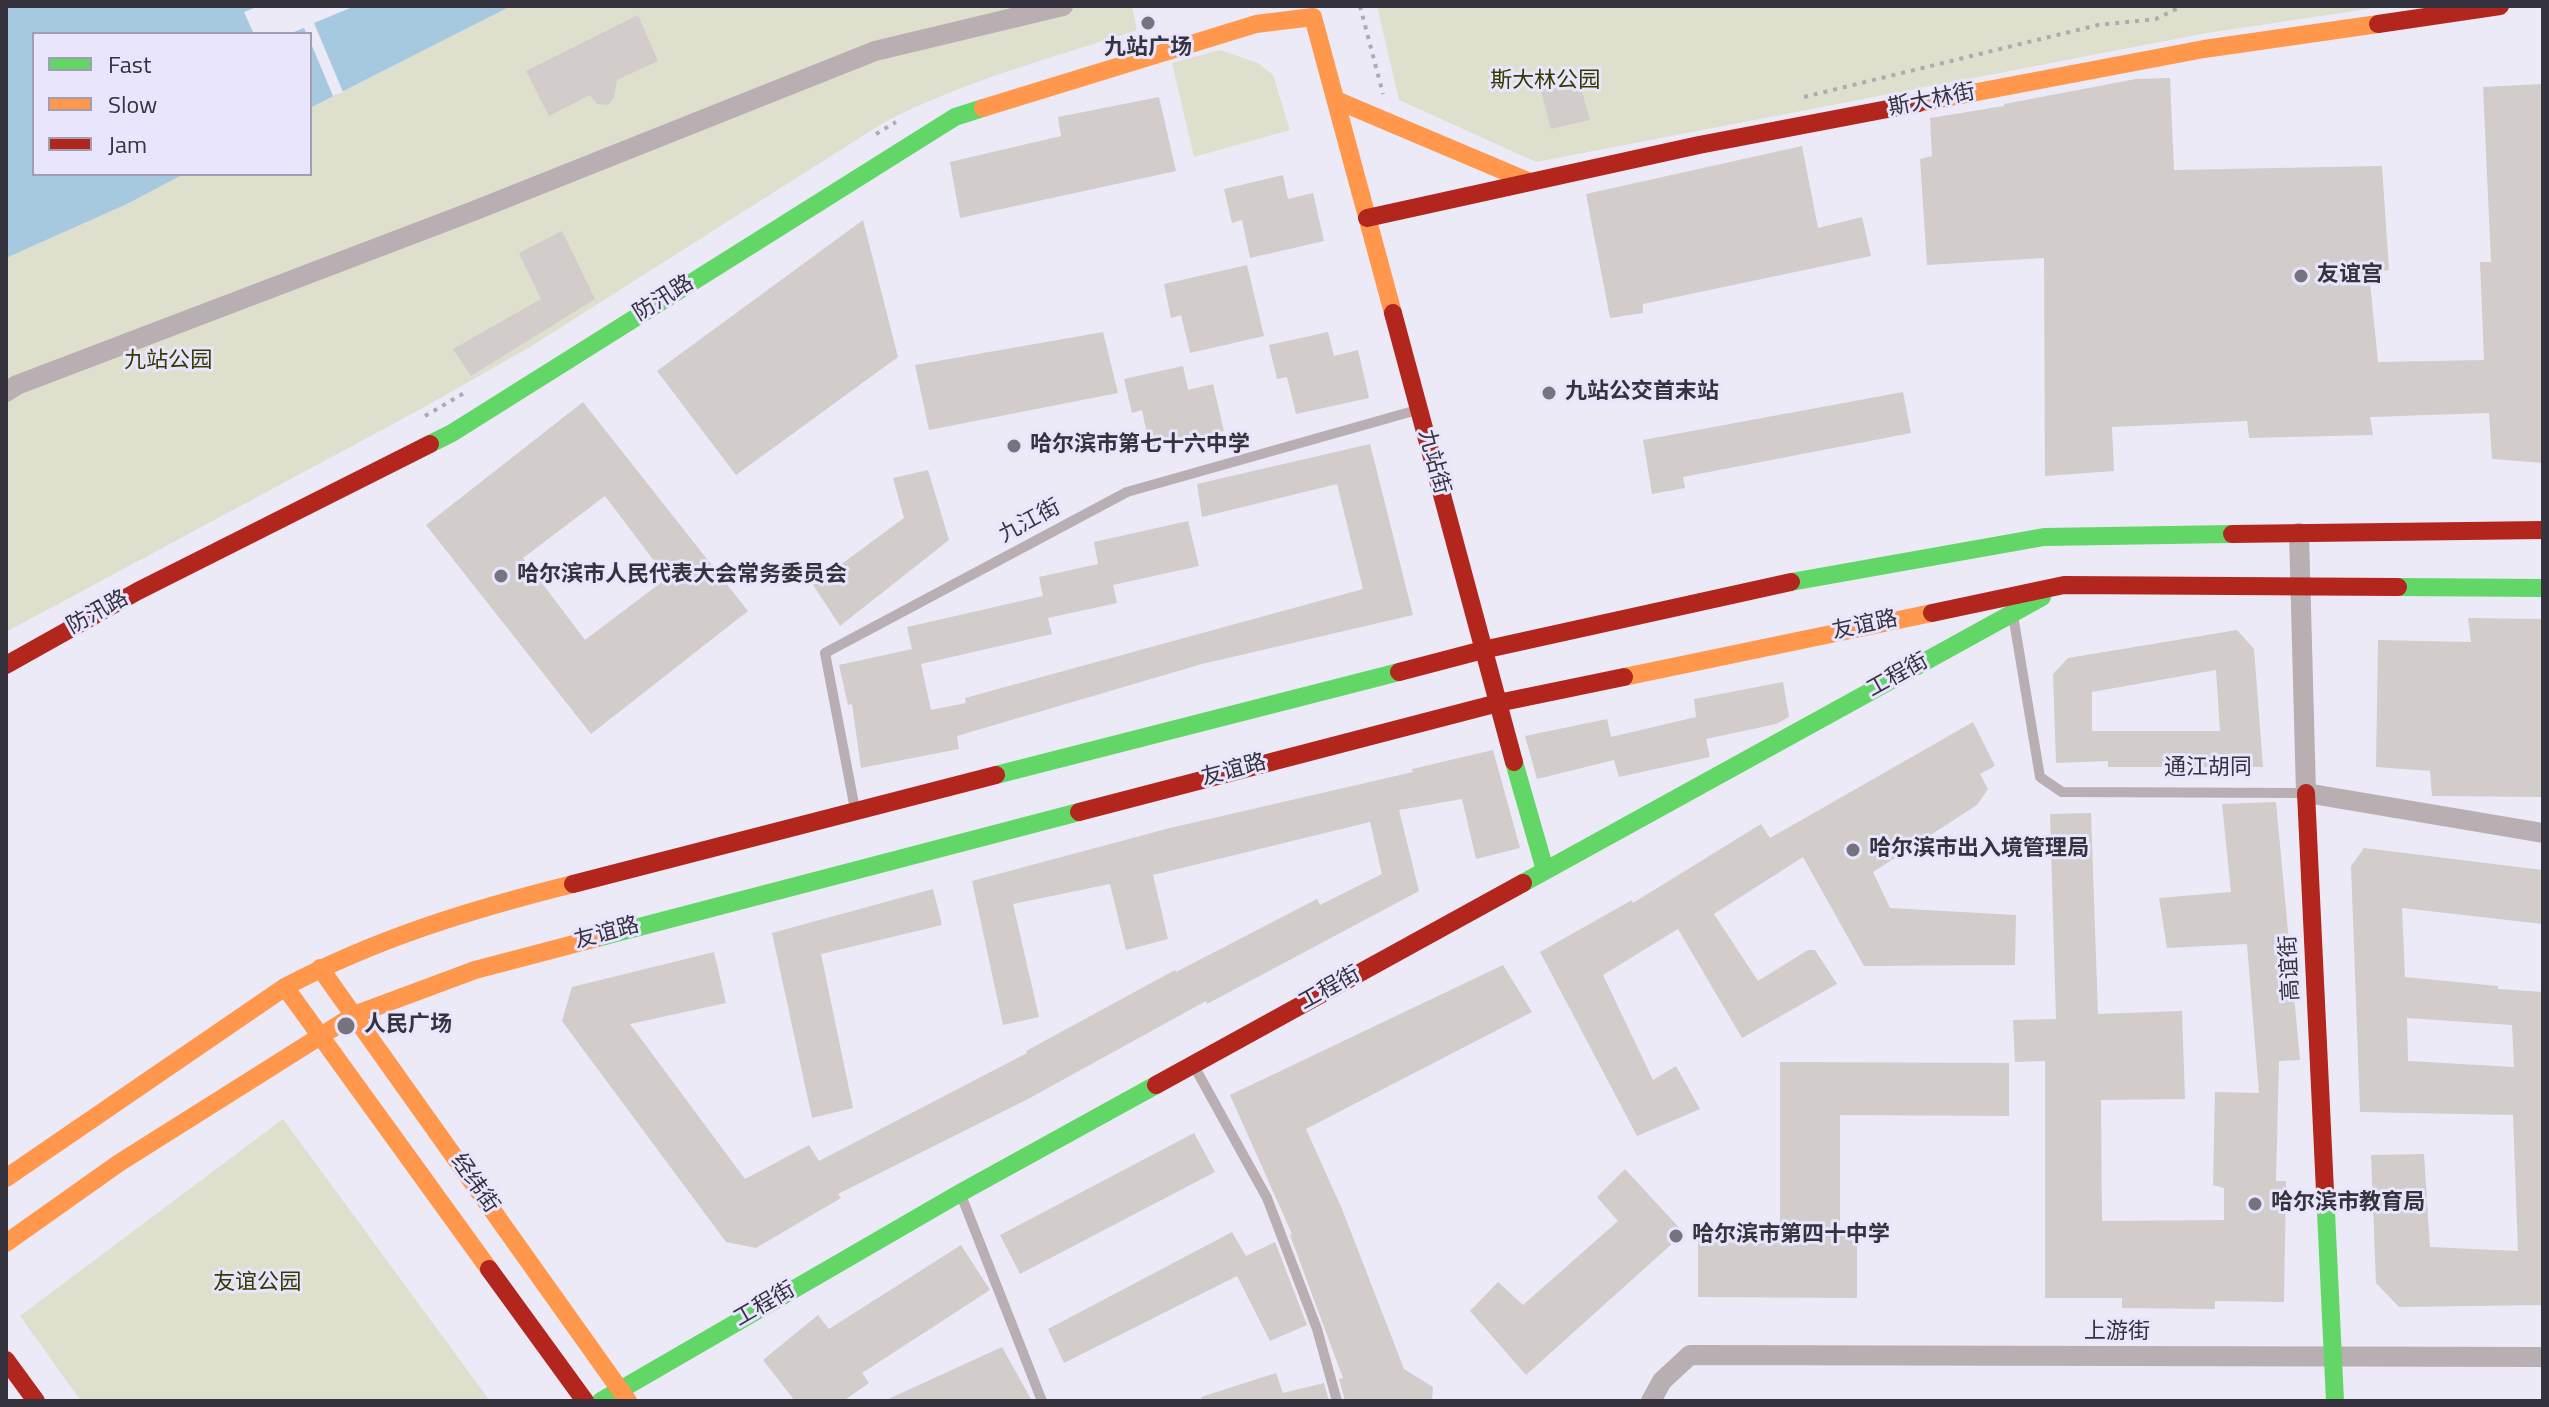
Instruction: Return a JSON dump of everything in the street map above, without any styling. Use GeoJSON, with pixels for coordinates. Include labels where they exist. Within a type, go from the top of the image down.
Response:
{"type":"FeatureCollection","features":[{"type":"Feature","properties":{"kind":"main road","name":"斯大林街"},"geometry":{"type":"LineString","coordinates":[[1367,218],[1699,145],[2204,49],[2500,6]]}},
{"type":"Feature","properties":{"kind":"main road","name":"防汛路"},"geometry":{"type":"LineString","coordinates":[[6,665],[138,591],[452,433],[955,117],[1256,24],[1313,17],[1323,54]]}},
{"type":"Feature","properties":{"kind":"main road","name":"九站街"},"geometry":{"type":"LineString","coordinates":[[1323,54],[1545,870]]}},
{"type":"Feature","properties":{"kind":"main road"},"geometry":{"type":"LineString","coordinates":[[1336,100],[1530,182]]}},
{"type":"Feature","properties":{"kind":"main road"},"geometry":{"type":"LineString","coordinates":[[6,1178],[285,987],[409,929],[483,907],[1483,650],[1796,581],[2044,537],[2543,530]]}},
{"type":"Feature","properties":{"kind":"main road","name":"友谊路"},"geometry":{"type":"LineString","coordinates":[[6,1243],[119,1163],[319,1035],[354,1015],[475,970],[1498,703],[2064,585],[2543,588]]}},
{"type":"Feature","properties":{"kind":"main road","name":"工程街"},"geometry":{"type":"LineString","coordinates":[[601,1401],[624,1395],[960,1193],[2064,585]]}},
{"type":"Feature","properties":{"kind":"main road","name":"高谊街"},"geometry":{"type":"LineString","coordinates":[[2306,793],[2335,1401]]}},
{"type":"Feature","properties":{"kind":"main road","name":"经纬街"},"geometry":{"type":"LineString","coordinates":[[320,968],[624,1395]]}},
{"type":"Feature","properties":{"kind":"main road","name":"经纬街"},"geometry":{"type":"LineString","coordinates":[[285,987],[585,1401]]}},
{"type":"Feature","properties":{"kind":"main road"},"geometry":{"type":"LineString","coordinates":[[6,1360],[36,1401]]}},
{"type":"Feature","properties":{"kind":"street"},"geometry":{"type":"LineString","coordinates":[[6,392],[17,385],[476,210],[875,51],[1063,6]]}},
{"type":"Feature","properties":{"kind":"street","name":"高谊街"},"geometry":{"type":"LineString","coordinates":[[2299,533],[2306,793]]}},
{"type":"Feature","properties":{"kind":"street","name":"通江胡同"},"geometry":{"type":"LineString","coordinates":[[2306,793],[2543,833]]}},
{"type":"Feature","properties":{"kind":"street","name":"上游街"},"geometry":{"type":"LineString","coordinates":[[1651,1401],[1662,1381],[1690,1355],[2543,1357]]}},
{"type":"Feature","properties":{"kind":"lane","name":"九江街"},"geometry":{"type":"LineString","coordinates":[[855,811],[825,653],[1127,492],[1419,410]]}},
{"type":"Feature","properties":{"kind":"lane","name":"通江胡同"},"geometry":{"type":"LineString","coordinates":[[2013,613],[2040,777],[2062,792],[2306,793]]}},
{"type":"Feature","properties":{"kind":"lane"},"geometry":{"type":"LineString","coordinates":[[1193,1064],[1267,1198],[1317,1329],[1337,1401]]}},
{"type":"Feature","properties":{"kind":"lane"},"geometry":{"type":"LineString","coordinates":[[960,1193],[1042,1401]]}},
{"type":"Feature","properties":{"kind":"path"},"geometry":{"type":"LineString","coordinates":[[1360,6],[1383,94]]}},
{"type":"Feature","properties":{"kind":"path"},"geometry":{"type":"LineString","coordinates":[[1798,98],[2098,25],[2156,19],[2182,6]]}},
{"type":"Feature","properties":{"kind":"path"},"geometry":{"type":"LineString","coordinates":[[865,141],[903,118]]}},
{"type":"Feature","properties":{"kind":"path"},"geometry":{"type":"LineString","coordinates":[[420,418],[474,386]]}},
{"type":"Feature","properties":{"kind":"green space","name":"九站公园"},"geometry":{"type":"Polygon","coordinates":[[[511,6],[1132,6],[1137,30],[976,82],[883,123],[530,347],[6,632],[6,258],[127,204],[180,176],[312,176],[312,107],[511,6]]]}},
{"type":"Feature","properties":{"kind":"green space","name":"斯大林公园"},"geometry":{"type":"Polygon","coordinates":[[[1377,6],[2388,6],[2207,33],[1536,162],[1399,100],[1377,6]]]}},
{"type":"Feature","properties":{"kind":"green space"},"geometry":{"type":"Polygon","coordinates":[[[1220,50],[1258,63],[1273,75],[1290,130],[1194,157],[1172,63],[1220,50]]]}},
{"type":"Feature","properties":{"kind":"green space","name":"友谊公园"},"geometry":{"type":"Polygon","coordinates":[[[283,1119],[490,1401],[81,1401],[20,1316],[283,1119]]]}},
{"type":"Feature","properties":{"kind":"water"},"geometry":{"type":"Polygon","coordinates":[[[6,6],[511,6],[312,107],[312,32],[32,32],[32,176],[180,176],[127,204],[6,258],[6,6]]]}},
{"type":"Feature","properties":{"kind":"pier"},"geometry":{"type":"Polygon","coordinates":[[[259,6],[355,6],[314,23],[343,92],[333,96],[312,46],[312,32],[306,32],[304,28],[294,32],[253,32],[244,12],[259,6]]]}},
{"type":"Feature","properties":{"kind":"building"},"geometry":{"type":"Polygon","coordinates":[[[638,15],[658,61],[617,80],[614,98],[608,105],[597,104],[590,95],[549,116],[526,71],[638,15]]]}},
{"type":"Feature","properties":{"kind":"building"},"geometry":{"type":"Polygon","coordinates":[[[1576,71],[1590,120],[1551,129],[1538,80],[1576,71]]]}},
{"type":"Feature","properties":{"kind":"building","name":"友谊宫"},"geometry":{"type":"Polygon","coordinates":[[[2170,78],[2174,170],[2382,166],[2389,270],[2369,273],[2378,362],[2484,360],[2480,262],[2491,262],[2483,87],[2543,84],[2543,463],[2492,459],[2489,413],[2370,417],[2373,435],[2249,438],[2247,421],[2112,427],[2114,471],[2045,476],[2044,258],[1927,265],[1920,159],[1932,156],[1930,118],[2136,79],[2170,78]]]}},
{"type":"Feature","properties":{"kind":"building"},"geometry":{"type":"Polygon","coordinates":[[[1159,97],[1176,171],[960,218],[950,162],[1061,136],[1058,117],[1159,97]]]}},
{"type":"Feature","properties":{"kind":"building"},"geometry":{"type":"Polygon","coordinates":[[[1802,146],[1818,228],[1862,217],[1871,256],[1643,304],[1643,313],[1610,318],[1586,194],[1802,146]]]}},
{"type":"Feature","properties":{"kind":"building"},"geometry":{"type":"Polygon","coordinates":[[[1283,175],[1288,199],[1313,193],[1324,241],[1250,258],[1242,220],[1232,223],[1224,189],[1283,175]]]}},
{"type":"Feature","properties":{"kind":"building"},"geometry":{"type":"Polygon","coordinates":[[[863,220],[898,357],[736,475],[657,371],[863,220]]]}},
{"type":"Feature","properties":{"kind":"building"},"geometry":{"type":"Polygon","coordinates":[[[562,231],[595,299],[471,376],[453,349],[541,299],[519,253],[562,231]]]}},
{"type":"Feature","properties":{"kind":"building"},"geometry":{"type":"Polygon","coordinates":[[[1247,265],[1264,336],[1190,353],[1181,315],[1171,318],[1164,284],[1247,265]]]}},
{"type":"Feature","properties":{"kind":"building"},"geometry":{"type":"Polygon","coordinates":[[[1103,332],[1118,393],[929,430],[915,365],[1103,332]]]}},
{"type":"Feature","properties":{"kind":"building"},"geometry":{"type":"Polygon","coordinates":[[[1328,332],[1334,356],[1358,350],[1369,398],[1296,414],[1287,377],[1277,379],[1269,345],[1328,332]]]}},
{"type":"Feature","properties":{"kind":"building"},"geometry":{"type":"Polygon","coordinates":[[[1183,366],[1188,390],[1213,384],[1224,431],[1150,448],[1142,410],[1132,413],[1124,379],[1183,366]]]}},
{"type":"Feature","properties":{"kind":"building"},"geometry":{"type":"Polygon","coordinates":[[[1903,392],[1911,433],[1683,477],[1685,488],[1652,494],[1643,440],[1903,392]]]}},
{"type":"Feature","properties":{"kind":"building","name":"哈尔滨市人民代表大会常务委员会"},"geometry":{"type":"Polygon","coordinates":[[[583,402],[748,611],[591,734],[426,525],[583,402]],[[605,496],[523,558],[585,640],[667,578],[605,496]]]}},
{"type":"Feature","properties":{"kind":"building"},"geometry":{"type":"Polygon","coordinates":[[[1370,444],[1413,615],[1202,664],[957,736],[959,749],[861,768],[852,704],[848,705],[839,665],[912,649],[907,627],[1043,596],[1039,577],[1098,564],[1094,542],[1188,521],[1199,566],[1113,585],[1117,603],[1048,618],[1052,634],[921,664],[931,710],[966,703],[965,698],[1363,589],[1337,484],[1202,517],[1197,484],[1370,444]]]}},
{"type":"Feature","properties":{"kind":"building"},"geometry":{"type":"Polygon","coordinates":[[[928,470],[949,540],[840,626],[813,585],[904,518],[893,478],[928,470]]]}},
{"type":"Feature","properties":{"kind":"building"},"geometry":{"type":"Polygon","coordinates":[[[2468,618],[2543,619],[2543,797],[2432,796],[2430,771],[2376,767],[2378,640],[2471,642],[2468,618]]]}},
{"type":"Feature","properties":{"kind":"building"},"geometry":{"type":"Polygon","coordinates":[[[2237,630],[2254,649],[2263,767],[2108,767],[2108,761],[2056,763],[2053,674],[2068,658],[2237,630]],[[2216,670],[2092,692],[2092,731],[2220,731],[2216,670]]]}},
{"type":"Feature","properties":{"kind":"building"},"geometry":{"type":"Polygon","coordinates":[[[1783,682],[1789,717],[1776,724],[1706,739],[1710,757],[1619,777],[1614,760],[1537,779],[1525,736],[1607,719],[1611,737],[1696,717],[1694,699],[1783,682]]]}},
{"type":"Feature","properties":{"kind":"building"},"geometry":{"type":"Polygon","coordinates":[[[1973,722],[1995,766],[1980,774],[1988,789],[1977,805],[1873,872],[1890,908],[2016,915],[2015,965],[1864,966],[1803,857],[1714,914],[1758,981],[1808,950],[1815,950],[1837,984],[1742,1038],[1678,929],[1603,975],[1653,1080],[1676,1066],[1700,1109],[1637,1136],[1540,952],[1632,900],[1633,903],[1761,824],[1770,838],[1973,722]]]}},
{"type":"Feature","properties":{"kind":"building"},"geometry":{"type":"Polygon","coordinates":[[[1493,750],[1520,848],[1476,859],[1462,799],[1399,810],[1419,891],[1207,1004],[1206,1001],[1028,1099],[838,1194],[841,1198],[756,1248],[726,1242],[562,1021],[572,987],[714,952],[726,1003],[630,1024],[745,1179],[809,1145],[819,1161],[1027,1053],[1175,970],[1317,899],[1320,905],[1382,874],[1370,822],[1153,875],[1168,939],[1126,950],[1110,884],[1013,904],[1039,1017],[1003,1025],[972,881],[1170,828],[1413,772],[1412,769],[1493,750]]]}},
{"type":"Feature","properties":{"kind":"building"},"geometry":{"type":"Polygon","coordinates":[[[2276,802],[2300,1060],[2279,1061],[2276,1181],[2286,1181],[2284,1302],[2215,1301],[2215,1309],[2122,1308],[2122,1298],[2045,1298],[2045,1061],[2015,1062],[2013,1020],[2056,1019],[2050,814],[2091,813],[2098,1014],[2182,1011],[2185,1099],[2101,1100],[2102,1221],[2224,1220],[2224,1188],[2213,1185],[2215,1092],[2259,1093],[2247,944],[2167,948],[2159,898],[2231,892],[2222,804],[2276,802]]]}},
{"type":"Feature","properties":{"kind":"building"},"geometry":{"type":"Polygon","coordinates":[[[2364,848],[2543,870],[2543,924],[2402,908],[2405,977],[2543,992],[2543,1305],[2399,1307],[2376,1283],[2371,1155],[2424,1154],[2430,1247],[2518,1251],[2513,1115],[2360,1112],[2351,866],[2364,848]],[[2407,1018],[2408,1061],[2514,1067],[2512,1025],[2407,1018]]]}},
{"type":"Feature","properties":{"kind":"building"},"geometry":{"type":"Polygon","coordinates":[[[933,889],[942,925],[821,954],[853,1108],[812,1118],[772,933],[933,889]]]}},
{"type":"Feature","properties":{"kind":"building"},"geometry":{"type":"Polygon","coordinates":[[[1503,965],[1532,1012],[1306,1129],[1342,1209],[1404,1369],[1433,1387],[1432,1401],[1345,1401],[1339,1379],[1343,1378],[1292,1234],[1230,1095],[1503,965]]]}},
{"type":"Feature","properties":{"kind":"building"},"geometry":{"type":"Polygon","coordinates":[[[1780,1062],[2009,1063],[2009,1116],[1840,1115],[1840,1229],[1857,1229],[1857,1298],[1698,1297],[1698,1235],[1780,1235],[1780,1062]]]}},
{"type":"Feature","properties":{"kind":"building"},"geometry":{"type":"Polygon","coordinates":[[[1194,1133],[1215,1172],[1020,1274],[1000,1235],[1194,1133]]]}},
{"type":"Feature","properties":{"kind":"building"},"geometry":{"type":"Polygon","coordinates":[[[1625,1169],[1684,1233],[1526,1375],[1470,1311],[1498,1282],[1523,1305],[1618,1221],[1597,1197],[1625,1169]]]}},
{"type":"Feature","properties":{"kind":"building"},"geometry":{"type":"Polygon","coordinates":[[[1232,1232],[1246,1256],[1275,1242],[1307,1325],[1270,1341],[1237,1276],[1064,1363],[1048,1329],[1232,1232]]]}},
{"type":"Feature","properties":{"kind":"building"},"geometry":{"type":"Polygon","coordinates":[[[961,1245],[990,1290],[862,1373],[869,1383],[843,1401],[795,1401],[763,1360],[818,1315],[829,1329],[961,1245]]]}},
{"type":"Feature","properties":{"kind":"building"},"geometry":{"type":"Polygon","coordinates":[[[1002,1347],[1032,1401],[884,1401],[1002,1347]]]}},
{"type":"Feature","properties":{"kind":"building"},"geometry":{"type":"Polygon","coordinates":[[[1276,1373],[1283,1393],[1324,1383],[1329,1401],[1202,1401],[1201,1397],[1276,1373]]]}},
{"type":"Feature","properties":{"kind":"traffic: fast"},"geometry":{"type":"LineString","coordinates":[[430,444],[955,117],[983,108]]}},
{"type":"Feature","properties":{"kind":"traffic: fast"},"geometry":{"type":"LineString","coordinates":[[1791,582],[2044,537],[2232,534]]}},
{"type":"Feature","properties":{"kind":"traffic: fast"},"geometry":{"type":"LineString","coordinates":[[2398,587],[2543,588]]}},
{"type":"Feature","properties":{"kind":"traffic: fast"},"geometry":{"type":"LineString","coordinates":[[1523,883],[2042,597]]}},
{"type":"Feature","properties":{"kind":"traffic: fast"},"geometry":{"type":"LineString","coordinates":[[996,775],[1399,672]]}},
{"type":"Feature","properties":{"kind":"traffic: fast"},"geometry":{"type":"LineString","coordinates":[[1514,762],[1545,870]]}},
{"type":"Feature","properties":{"kind":"traffic: fast"},"geometry":{"type":"LineString","coordinates":[[597,938],[1079,812]]}},
{"type":"Feature","properties":{"kind":"traffic: fast"},"geometry":{"type":"LineString","coordinates":[[601,1401],[960,1193],[1156,1085]]}},
{"type":"Feature","properties":{"kind":"traffic: fast"},"geometry":{"type":"LineString","coordinates":[[2325,1191],[2335,1401]]}},
{"type":"Feature","properties":{"kind":"traffic: slow"},"geometry":{"type":"LineString","coordinates":[[983,108],[1256,24],[1313,17],[1393,313]]}},
{"type":"Feature","properties":{"kind":"traffic: slow"},"geometry":{"type":"LineString","coordinates":[[1919,103],[2204,49],[2378,24]]}},
{"type":"Feature","properties":{"kind":"traffic: slow"},"geometry":{"type":"LineString","coordinates":[[1336,100],[1530,182]]}},
{"type":"Feature","properties":{"kind":"traffic: slow"},"geometry":{"type":"LineString","coordinates":[[1624,677],[1932,613]]}},
{"type":"Feature","properties":{"kind":"traffic: slow"},"geometry":{"type":"LineString","coordinates":[[6,1178],[285,987],[355,954],[426,926],[573,884]]}},
{"type":"Feature","properties":{"kind":"traffic: slow"},"geometry":{"type":"LineString","coordinates":[[6,1243],[119,1163],[354,1015],[475,970],[597,938]]}},
{"type":"Feature","properties":{"kind":"traffic: slow"},"geometry":{"type":"LineString","coordinates":[[320,968],[628,1401]]}},
{"type":"Feature","properties":{"kind":"traffic: slow"},"geometry":{"type":"LineString","coordinates":[[285,987],[489,1269]]}},
{"type":"Feature","properties":{"kind":"traffic: jam"},"geometry":{"type":"LineString","coordinates":[[2378,24],[2500,6]]}},
{"type":"Feature","properties":{"kind":"traffic: jam"},"geometry":{"type":"LineString","coordinates":[[1367,218],[1699,145],[1919,103]]}},
{"type":"Feature","properties":{"kind":"traffic: jam"},"geometry":{"type":"LineString","coordinates":[[1393,313],[1514,762]]}},
{"type":"Feature","properties":{"kind":"traffic: jam"},"geometry":{"type":"LineString","coordinates":[[6,665],[138,591],[430,444]]}},
{"type":"Feature","properties":{"kind":"traffic: jam"},"geometry":{"type":"LineString","coordinates":[[2232,534],[2543,530]]}},
{"type":"Feature","properties":{"kind":"traffic: jam"},"geometry":{"type":"LineString","coordinates":[[1399,672],[1483,650],[1791,582]]}},
{"type":"Feature","properties":{"kind":"traffic: jam"},"geometry":{"type":"LineString","coordinates":[[1932,613],[2064,585],[2398,587]]}},
{"type":"Feature","properties":{"kind":"traffic: jam"},"geometry":{"type":"LineString","coordinates":[[1079,812],[1498,703],[1624,677]]}},
{"type":"Feature","properties":{"kind":"traffic: jam"},"geometry":{"type":"LineString","coordinates":[[573,884],[996,775]]}},
{"type":"Feature","properties":{"kind":"traffic: jam"},"geometry":{"type":"LineString","coordinates":[[2306,793],[2325,1191]]}},
{"type":"Feature","properties":{"kind":"traffic: jam"},"geometry":{"type":"LineString","coordinates":[[1156,1085],[1523,883]]}},
{"type":"Feature","properties":{"kind":"traffic: jam"},"geometry":{"type":"LineString","coordinates":[[489,1269],[585,1401]]}},
{"type":"Feature","properties":{"kind":"traffic: jam"},"geometry":{"type":"LineString","coordinates":[[6,1360],[36,1401]]}},
{"type":"Feature","properties":{"kind":"place","name":"九站广场"},"geometry":{"type":"Point","coordinates":[1148,23]}},
{"type":"Feature","properties":{"kind":"place","name":"友谊宫"},"geometry":{"type":"Point","coordinates":[2301,276]}},
{"type":"Feature","properties":{"kind":"place","name":"九站公交首末站"},"geometry":{"type":"Point","coordinates":[1549,393]}},
{"type":"Feature","properties":{"kind":"place","name":"哈尔滨市第七十六中学"},"geometry":{"type":"Point","coordinates":[1014,446]}},
{"type":"Feature","properties":{"kind":"place","name":"哈尔滨市人民代表大会常务委员会"},"geometry":{"type":"Point","coordinates":[501,576]}},
{"type":"Feature","properties":{"kind":"place","name":"哈尔滨市出入境管理局"},"geometry":{"type":"Point","coordinates":[1853,850]}},
{"type":"Feature","properties":{"kind":"place","name":"人民广场"},"geometry":{"type":"Point","coordinates":[346,1026]}},
{"type":"Feature","properties":{"kind":"place","name":"哈尔滨市教育局"},"geometry":{"type":"Point","coordinates":[2255,1204]}},
{"type":"Feature","properties":{"kind":"place","name":"哈尔滨市第四十中学"},"geometry":{"type":"Point","coordinates":[1676,1236]}}]}
